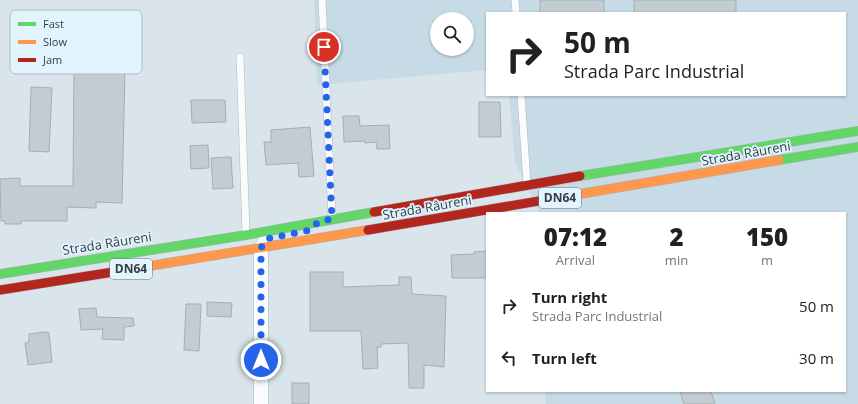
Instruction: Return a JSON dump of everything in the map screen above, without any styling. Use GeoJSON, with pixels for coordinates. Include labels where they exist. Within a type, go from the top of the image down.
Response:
{"type":"FeatureCollection","features":[{"type":"Feature","properties":{"kind":"main road","name":"Strada Râureni"},"geometry":{"type":"LineString","coordinates":[[0,274],[246,235],[527,184],[858,131]]}},
{"type":"Feature","properties":{"kind":"main road","name":"Strada Râureni"},"geometry":{"type":"LineString","coordinates":[[0,290],[261,248],[858,147]]}},
{"type":"Feature","properties":{"kind":"street"},"geometry":{"type":"LineString","coordinates":[[261,404],[261,248],[266,239],[311,230],[318,222]]}},
{"type":"Feature","properties":{"kind":"street"},"geometry":{"type":"LineString","coordinates":[[192,243],[210,248],[250,240],[254,241],[261,248]]}},
{"type":"Feature","properties":{"kind":"lane"},"geometry":{"type":"LineString","coordinates":[[322,0],[332,219]]}},
{"type":"Feature","properties":{"kind":"lane"},"geometry":{"type":"LineString","coordinates":[[515,0],[516,12]]}},
{"type":"Feature","properties":{"kind":"lane"},"geometry":{"type":"LineString","coordinates":[[240,57],[246,235]]}},
{"type":"Feature","properties":{"kind":"lane"},"geometry":{"type":"LineString","coordinates":[[522,96],[527,184]]}},
{"type":"Feature","properties":{"kind":"shaded area"},"geometry":{"type":"Polygon","coordinates":[[[314,0],[858,0],[858,404],[546,404],[545,392],[846,392],[846,212],[540,212],[515,162],[509,96],[846,96],[846,12],[486,12],[486,70],[317,85],[314,0]]]}},
{"type":"Feature","properties":{"kind":"building"},"geometry":{"type":"Polygon","coordinates":[[[540,0],[604,0],[604,12],[540,12],[540,0]]]}},
{"type":"Feature","properties":{"kind":"building"},"geometry":{"type":"Polygon","coordinates":[[[634,0],[736,0],[736,12],[634,12],[634,0]]]}},
{"type":"Feature","properties":{"kind":"building"},"geometry":{"type":"Polygon","coordinates":[[[74,74],[125,74],[122,203],[96,202],[96,208],[67,207],[67,221],[21,221],[21,224],[5,224],[5,221],[1,221],[0,179],[20,178],[20,186],[73,186],[74,74]]]}},
{"type":"Feature","properties":{"kind":"building"},"geometry":{"type":"Polygon","coordinates":[[[31,87],[52,88],[49,152],[29,151],[31,87]]]}},
{"type":"Feature","properties":{"kind":"building"},"geometry":{"type":"Polygon","coordinates":[[[191,100],[225,100],[226,122],[192,123],[191,100]]]}},
{"type":"Feature","properties":{"kind":"building"},"geometry":{"type":"Polygon","coordinates":[[[479,102],[500,102],[501,137],[479,137],[479,102]]]}},
{"type":"Feature","properties":{"kind":"building"},"geometry":{"type":"Polygon","coordinates":[[[343,116],[359,116],[360,126],[389,125],[390,149],[377,149],[376,142],[344,142],[343,116]]]}},
{"type":"Feature","properties":{"kind":"building"},"geometry":{"type":"Polygon","coordinates":[[[310,127],[314,176],[299,177],[298,163],[266,165],[264,142],[271,142],[271,130],[310,127]]]}},
{"type":"Feature","properties":{"kind":"building"},"geometry":{"type":"Polygon","coordinates":[[[208,145],[209,168],[191,169],[190,146],[208,145]]]}},
{"type":"Feature","properties":{"kind":"building"},"geometry":{"type":"Polygon","coordinates":[[[231,157],[233,188],[213,189],[211,158],[231,157]]]}},
{"type":"Feature","properties":{"kind":"building"},"geometry":{"type":"Polygon","coordinates":[[[486,251],[486,278],[452,278],[451,255],[474,254],[474,252],[486,251]]]}},
{"type":"Feature","properties":{"kind":"building"},"geometry":{"type":"Polygon","coordinates":[[[310,272],[343,272],[343,287],[399,285],[399,277],[411,277],[412,294],[446,296],[444,367],[424,365],[424,388],[409,388],[408,343],[381,344],[381,347],[377,347],[378,368],[363,369],[361,331],[310,331],[310,272]]]}},
{"type":"Feature","properties":{"kind":"building"},"geometry":{"type":"Polygon","coordinates":[[[207,302],[232,303],[231,317],[207,316],[207,302]]]}},
{"type":"Feature","properties":{"kind":"building"},"geometry":{"type":"Polygon","coordinates":[[[186,304],[201,304],[199,351],[184,350],[186,304]]]}},
{"type":"Feature","properties":{"kind":"building"},"geometry":{"type":"Polygon","coordinates":[[[96,308],[97,317],[133,318],[134,326],[124,327],[124,340],[102,339],[103,329],[81,330],[79,309],[96,308]]]}},
{"type":"Feature","properties":{"kind":"building"},"geometry":{"type":"Polygon","coordinates":[[[49,333],[52,362],[28,365],[25,343],[29,342],[29,334],[49,333]]]}},
{"type":"Feature","properties":{"kind":"building"},"geometry":{"type":"Polygon","coordinates":[[[292,383],[309,383],[309,404],[292,404],[292,383]]]}},
{"type":"Feature","properties":{"kind":"building"},"geometry":{"type":"Polygon","coordinates":[[[680,392],[711,392],[715,404],[684,404],[680,392]]]}},
{"type":"Feature","properties":{"kind":"traffic: fast"},"geometry":{"type":"LineString","coordinates":[[580,176],[858,131]]}},
{"type":"Feature","properties":{"kind":"traffic: fast"},"geometry":{"type":"LineString","coordinates":[[779,160],[858,147]]}},
{"type":"Feature","properties":{"kind":"traffic: fast"},"geometry":{"type":"LineString","coordinates":[[0,274],[246,235],[374,212]]}},
{"type":"Feature","properties":{"kind":"traffic: slow"},"geometry":{"type":"LineString","coordinates":[[574,195],[779,160]]}},
{"type":"Feature","properties":{"kind":"traffic: slow"},"geometry":{"type":"LineString","coordinates":[[113,272],[368,230]]}},
{"type":"Feature","properties":{"kind":"traffic: jam"},"geometry":{"type":"LineString","coordinates":[[374,212],[580,176]]}},
{"type":"Feature","properties":{"kind":"traffic: jam"},"geometry":{"type":"LineString","coordinates":[[368,230],[574,195]]}},
{"type":"Feature","properties":{"kind":"traffic: jam"},"geometry":{"type":"LineString","coordinates":[[0,290],[113,272]]}},
{"type":"Feature","properties":{"kind":"route"},"geometry":{"type":"LineString","coordinates":[[261,360],[261,248],[263,243],[266,239],[273,237],[311,230],[318,222],[332,219],[324,47]]}}]}
